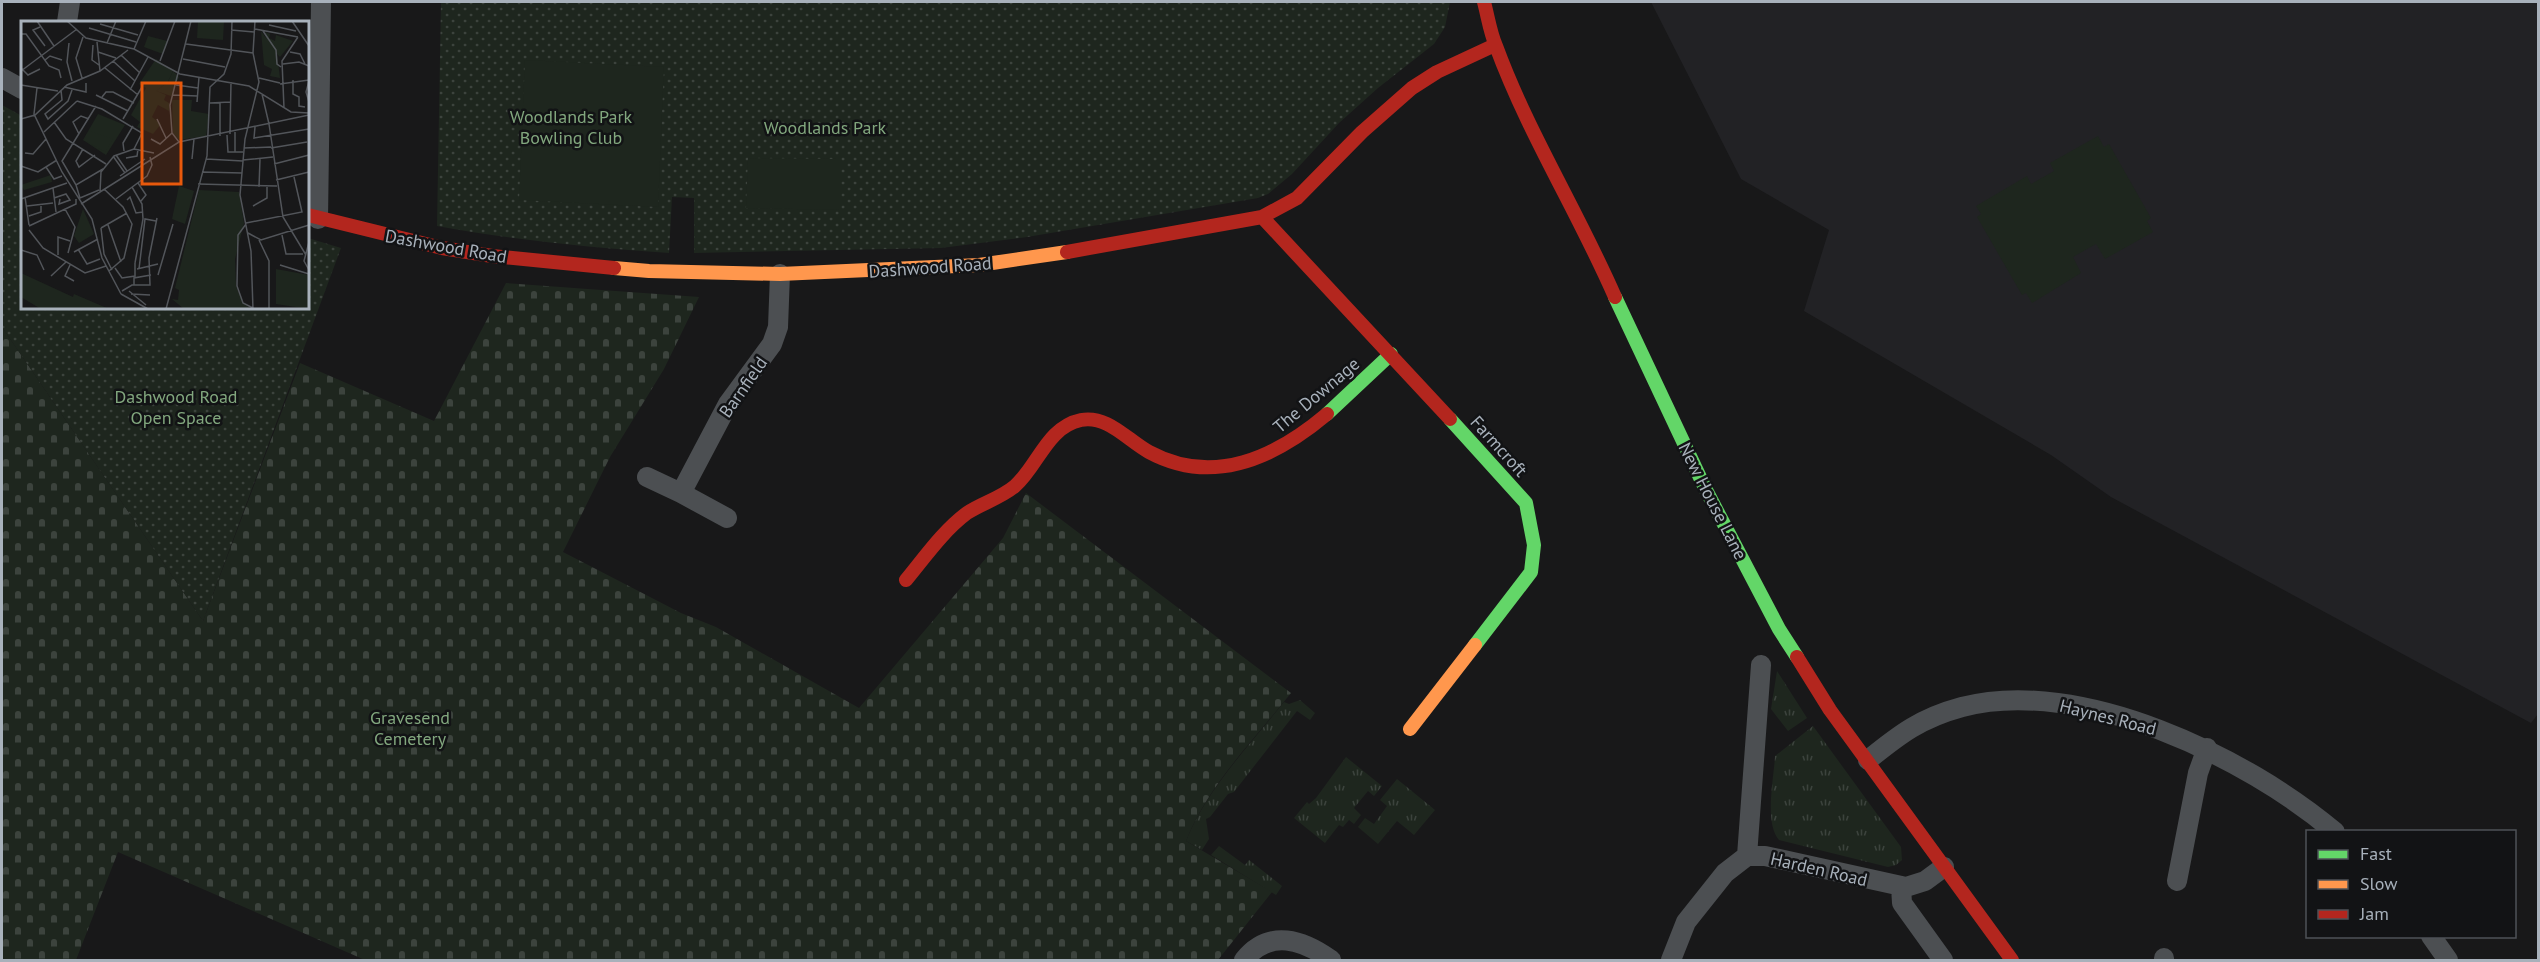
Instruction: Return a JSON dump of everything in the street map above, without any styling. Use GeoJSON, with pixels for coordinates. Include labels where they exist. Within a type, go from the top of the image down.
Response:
{"type":"FeatureCollection","features":[{"type":"Feature","properties":{"kind":"street"},"geometry":{"type":"LineString","coordinates":[[67,21],[70,2]]}},
{"type":"Feature","properties":{"kind":"street"},"geometry":{"type":"LineString","coordinates":[[313,217],[321,2]]}},
{"type":"Feature","properties":{"kind":"street","name":"New House Lane"},"geometry":{"type":"LineString","coordinates":[[1484,2],[1495,45],[1534,135],[1591,242],[1705,488],[1766,606],[1830,710],[2012,960]]}},
{"type":"Feature","properties":{"kind":"street","name":"Dashwood Road"},"geometry":{"type":"LineString","coordinates":[[313,217],[442,248],[561,264],[649,271],[780,274],[979,265],[1137,241],[1262,217],[1297,198],[1362,132],[1412,88],[1437,72],[1495,45]]}},
{"type":"Feature","properties":{"kind":"street"},"geometry":{"type":"LineString","coordinates":[[2,78],[21,88]]}},
{"type":"Feature","properties":{"kind":"street","name":"Farmcroft"},"geometry":{"type":"LineString","coordinates":[[1262,217],[1391,354],[1526,503],[1534,545],[1531,572],[1410,729]]}},
{"type":"Feature","properties":{"kind":"street","name":"Barnfield"},"geometry":{"type":"LineString","coordinates":[[681,493],[728,404],[772,345],[778,327],[780,274]]}},
{"type":"Feature","properties":{"kind":"street","name":"The Downage"},"geometry":{"type":"LineString","coordinates":[[906,579],[956,522],[1015,486],[1052,439],[1071,423],[1086,419],[1103,422],[1152,453],[1179,462],[1219,465],[1248,461],[1270,454],[1298,437],[1391,354]]}},
{"type":"Feature","properties":{"kind":"street"},"geometry":{"type":"LineString","coordinates":[[647,477],[727,518]]}},
{"type":"Feature","properties":{"kind":"street"},"geometry":{"type":"LineString","coordinates":[[1747,856],[1761,665]]}},
{"type":"Feature","properties":{"kind":"street","name":"Haynes Road"},"geometry":{"type":"LineString","coordinates":[[1868,760],[1904,730],[1932,717],[1967,706],[2015,700],[2050,702],[2114,716],[2165,731],[2207,748],[2283,794],[2334,830]]}},
{"type":"Feature","properties":{"kind":"street"},"geometry":{"type":"LineString","coordinates":[[2177,881],[2198,773],[2207,748]]}},
{"type":"Feature","properties":{"kind":"street","name":"Harden Road"},"geometry":{"type":"LineString","coordinates":[[1671,960],[1686,922],[1699,904],[1725,873],[1747,856],[1766,856],[1901,887]]}},
{"type":"Feature","properties":{"kind":"street"},"geometry":{"type":"LineString","coordinates":[[1943,960],[1902,903],[1901,887],[1921,883],[1944,867]]}},
{"type":"Feature","properties":{"kind":"street"},"geometry":{"type":"LineString","coordinates":[[2432,938],[2448,960]]}},
{"type":"Feature","properties":{"kind":"street"},"geometry":{"type":"LineString","coordinates":[[1244,960],[1260,946],[1285,941],[1304,943],[1331,960]]}},
{"type":"Feature","properties":{"kind":"shaded area"},"geometry":{"type":"Polygon","coordinates":[[[1651,2],[2538,2],[2538,714],[2531,723],[2111,497],[2051,455],[1804,311],[1829,230],[1741,179],[1651,2]]]}},
{"type":"Feature","properties":{"kind":"green space","name":"Woodlands Park"},"geometry":{"type":"Polygon","coordinates":[[[441,2],[1450,2],[1445,27],[1434,44],[1378,88],[1339,123],[1292,174],[1268,194],[1258,198],[1027,237],[941,248],[694,253],[694,198],[672,197],[669,253],[553,243],[437,226],[441,2]]]}},
{"type":"Feature","properties":{"kind":"green space","name":"Woodlands Park Bowling Club"},"geometry":{"type":"Polygon","coordinates":[[[525,60],[664,67],[658,207],[519,200],[525,60]]]}},
{"type":"Feature","properties":{"kind":"green space","name":"Dashwood Road Open Space"},"geometry":{"type":"Polygon","coordinates":[[[2,105],[21,115],[21,309],[309,309],[309,238],[341,248],[203,621],[2,327],[2,105]]]}},
{"type":"Feature","properties":{"kind":"green space"},"geometry":{"type":"Polygon","coordinates":[[[2098,136],[2104,147],[2109,144],[2151,218],[2147,221],[2153,232],[2105,259],[2096,244],[2073,257],[2081,273],[2032,303],[2026,293],[2022,295],[1977,217],[1981,214],[1976,206],[2027,176],[2031,184],[2054,171],[2050,163],[2098,136]]]}},
{"type":"Feature","properties":{"kind":"green space"},"geometry":{"type":"Polygon","coordinates":[[[748,158],[839,159],[839,210],[746,208],[748,158]]]}},
{"type":"Feature","properties":{"kind":"green space","name":"Gravesend Cemetery"},"geometry":{"type":"Polygon","coordinates":[[[506,283],[699,297],[664,369],[610,457],[563,552],[681,613],[716,627],[859,708],[1003,538],[1026,493],[1291,693],[1219,782],[1195,820],[1186,841],[1272,892],[1218,960],[365,960],[118,852],[76,960],[2,960],[2,327],[203,621],[300,363],[434,421],[506,283]]]}},
{"type":"Feature","properties":{"kind":"green space"},"geometry":{"type":"Polygon","coordinates":[[[1777,671],[1807,718],[1788,731],[1771,709],[1777,671]]]}},
{"type":"Feature","properties":{"kind":"green space"},"geometry":{"type":"Polygon","coordinates":[[[1300,700],[1315,713],[1310,720],[1297,711],[1234,792],[1228,794],[1206,819],[1209,839],[1202,850],[1186,841],[1205,804],[1243,752],[1284,702],[1289,704],[1300,700]]]}},
{"type":"Feature","properties":{"kind":"green space"},"geometry":{"type":"Polygon","coordinates":[[[1813,726],[1901,847],[1902,860],[1896,865],[1888,867],[1779,840],[1774,832],[1771,812],[1775,756],[1813,726]]]}},
{"type":"Feature","properties":{"kind":"green space"},"geometry":{"type":"Polygon","coordinates":[[[1346,757],[1382,786],[1374,796],[1368,791],[1354,808],[1361,815],[1354,824],[1349,820],[1343,827],[1339,825],[1325,843],[1294,818],[1307,802],[1309,804],[1316,798],[1346,757]]]}},
{"type":"Feature","properties":{"kind":"green space"},"geometry":{"type":"Polygon","coordinates":[[[1397,779],[1435,810],[1414,835],[1397,821],[1378,844],[1358,827],[1365,818],[1374,824],[1387,806],[1380,800],[1397,779]]]}},
{"type":"Feature","properties":{"kind":"green space"},"geometry":{"type":"Polygon","coordinates":[[[1219,846],[1245,865],[1249,860],[1282,886],[1276,895],[1211,855],[1219,846]]]}},
{"type":"Feature","properties":{"kind":"traffic: fast"},"geometry":{"type":"LineString","coordinates":[[1615,297],[1705,488],[1779,629],[1797,657]]}},
{"type":"Feature","properties":{"kind":"traffic: fast"},"geometry":{"type":"LineString","coordinates":[[1327,414],[1391,354]]}},
{"type":"Feature","properties":{"kind":"traffic: fast"},"geometry":{"type":"LineString","coordinates":[[1450,419],[1526,503],[1534,545],[1531,572],[1475,645]]}},
{"type":"Feature","properties":{"kind":"traffic: slow"},"geometry":{"type":"LineString","coordinates":[[614,268],[780,274],[979,265],[1067,252]]}},
{"type":"Feature","properties":{"kind":"traffic: slow"},"geometry":{"type":"LineString","coordinates":[[1410,729],[1475,645]]}},
{"type":"Feature","properties":{"kind":"traffic: jam"},"geometry":{"type":"LineString","coordinates":[[1484,2],[1492,35],[1523,110],[1615,297]]}},
{"type":"Feature","properties":{"kind":"traffic: jam"},"geometry":{"type":"LineString","coordinates":[[1067,252],[1262,217],[1297,198],[1362,132],[1412,88],[1437,72],[1495,45]]}},
{"type":"Feature","properties":{"kind":"traffic: jam"},"geometry":{"type":"LineString","coordinates":[[309,215],[442,248],[492,256],[614,268]]}},
{"type":"Feature","properties":{"kind":"traffic: jam"},"geometry":{"type":"LineString","coordinates":[[1262,217],[1450,419]]}},
{"type":"Feature","properties":{"kind":"traffic: jam"},"geometry":{"type":"LineString","coordinates":[[906,580],[950,528],[967,513],[1015,486],[1051,439],[1069,424],[1091,419],[1100,421],[1149,452],[1173,462],[1197,467],[1220,467],[1265,454],[1287,443],[1327,414]]}},
{"type":"Feature","properties":{"kind":"traffic: jam"},"geometry":{"type":"LineString","coordinates":[[1797,657],[1830,710],[2012,960]]}}]}
